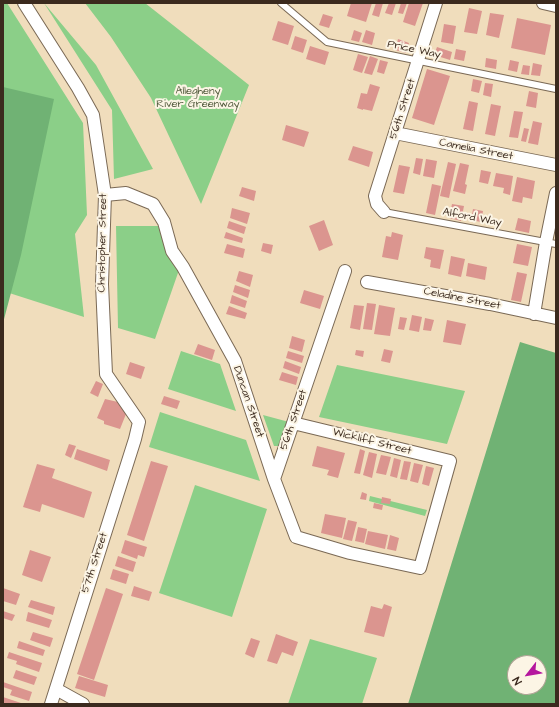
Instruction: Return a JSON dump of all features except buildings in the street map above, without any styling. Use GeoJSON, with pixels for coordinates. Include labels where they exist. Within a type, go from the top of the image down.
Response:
{"type":"FeatureCollection","features":[{"type":"Feature","properties":{"kind":"street","name":"Christopher Street"},"geometry":{"type":"LineString","coordinates":[[24,3],[78,88],[93,115],[105,195],[102,284],[106,374],[139,422]]}},
{"type":"Feature","properties":{"kind":"street","name":"56th Street"},"geometry":{"type":"LineString","coordinates":[[384,212],[377,204],[375,196],[436,3]]}},
{"type":"Feature","properties":{"kind":"street"},"geometry":{"type":"LineString","coordinates":[[543,3],[556,6]]}},
{"type":"Feature","properties":{"kind":"street","name":"Camelia Street"},"geometry":{"type":"LineString","coordinates":[[395,134],[556,166]]}},
{"type":"Feature","properties":{"kind":"street","name":"Duncan Street"},"geometry":{"type":"LineString","coordinates":[[105,195],[126,193],[153,204],[164,222],[172,250],[235,361],[274,479],[296,537],[350,553],[420,568]]}},
{"type":"Feature","properties":{"kind":"street"},"geometry":{"type":"LineString","coordinates":[[534,314],[551,244],[556,193]]}},
{"type":"Feature","properties":{"kind":"street","name":"56th Street"},"geometry":{"type":"LineString","coordinates":[[274,479],[345,271]]}},
{"type":"Feature","properties":{"kind":"street","name":"Celadine Street"},"geometry":{"type":"LineString","coordinates":[[367,282],[490,304],[556,318]]}},
{"type":"Feature","properties":{"kind":"street","name":"57th Street"},"geometry":{"type":"LineString","coordinates":[[51,704],[135,439],[139,422]]}},
{"type":"Feature","properties":{"kind":"street","name":"Wickliff Street"},"geometry":{"type":"LineString","coordinates":[[293,423],[450,461],[420,568]]}},
{"type":"Feature","properties":{"kind":"street"},"geometry":{"type":"LineString","coordinates":[[56,689],[83,704]]}},
{"type":"Feature","properties":{"kind":"lane","name":"Price Way"},"geometry":{"type":"LineString","coordinates":[[281,3],[327,42],[556,89]]}},
{"type":"Feature","properties":{"kind":"lane","name":"Alford Way"},"geometry":{"type":"LineString","coordinates":[[384,212],[551,244]]}},
{"type":"Feature","properties":{"kind":"green space"},"geometry":{"type":"Polygon","coordinates":[[[3,3],[7,3],[83,123],[87,215],[75,234],[84,317],[3,291],[3,3]]]}},
{"type":"Feature","properties":{"kind":"green space","name":"Allegheny River Greenway"},"geometry":{"type":"Polygon","coordinates":[[[44,3],[96,65],[153,169],[114,179],[112,110],[44,3]]]}},
{"type":"Feature","properties":{"kind":"green space","name":"Allegheny River Greenway"},"geometry":{"type":"Polygon","coordinates":[[[85,3],[145,3],[249,85],[201,204],[151,98],[111,37],[85,3]]]}},
{"type":"Feature","properties":{"kind":"green space"},"geometry":{"type":"Polygon","coordinates":[[[3,87],[54,99],[21,255],[3,323],[3,87]]]}},
{"type":"Feature","properties":{"kind":"green space"},"geometry":{"type":"Polygon","coordinates":[[[116,226],[158,226],[179,270],[155,339],[118,328],[116,226]]]}},
{"type":"Feature","properties":{"kind":"green space"},"geometry":{"type":"Polygon","coordinates":[[[520,342],[556,353],[556,704],[408,704],[520,342]]]}},
{"type":"Feature","properties":{"kind":"green space"},"geometry":{"type":"Polygon","coordinates":[[[181,351],[220,364],[236,411],[168,389],[181,351]]]}},
{"type":"Feature","properties":{"kind":"green space"},"geometry":{"type":"Polygon","coordinates":[[[337,365],[465,391],[447,444],[319,417],[337,365]]]}},
{"type":"Feature","properties":{"kind":"green space"},"geometry":{"type":"Polygon","coordinates":[[[160,412],[246,440],[260,481],[149,447],[160,412]]]}},
{"type":"Feature","properties":{"kind":"green space"},"geometry":{"type":"Polygon","coordinates":[[[263,415],[289,422],[279,446],[274,446],[263,415]]]}},
{"type":"Feature","properties":{"kind":"green space"},"geometry":{"type":"Polygon","coordinates":[[[195,485],[267,509],[232,617],[159,593],[195,485]]]}},
{"type":"Feature","properties":{"kind":"green space"},"geometry":{"type":"Polygon","coordinates":[[[370,496],[427,510],[425,516],[369,501],[370,496]]]}},
{"type":"Feature","properties":{"kind":"green space"},"geometry":{"type":"Polygon","coordinates":[[[310,639],[377,658],[362,704],[288,704],[310,639]]]}}]}
